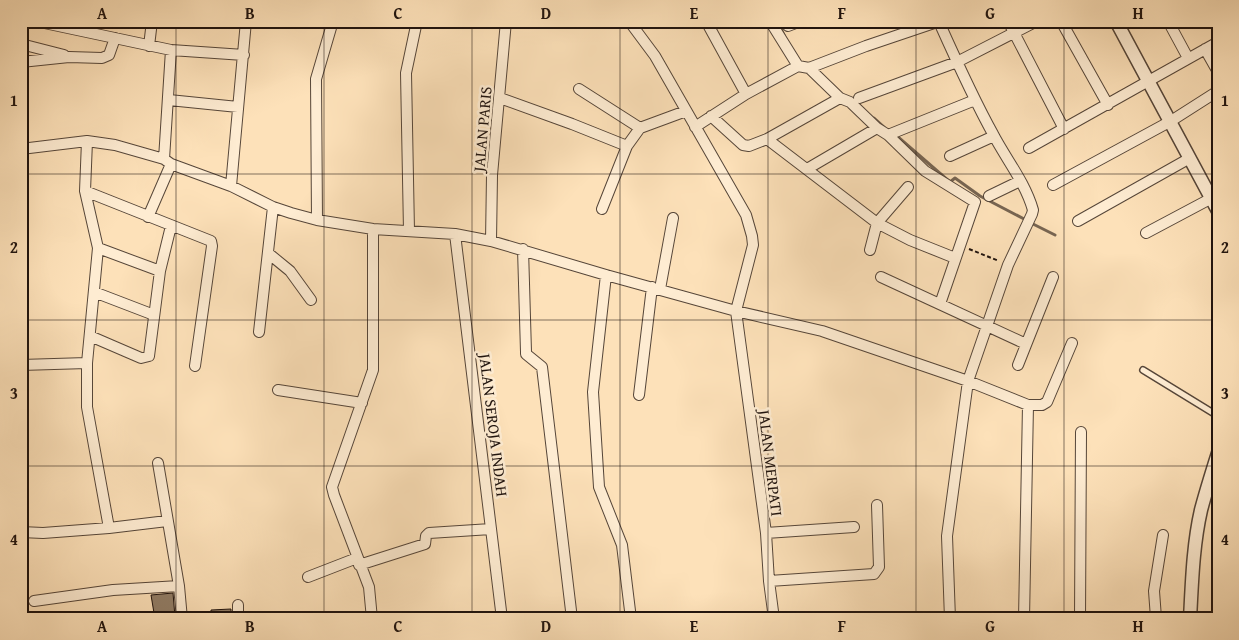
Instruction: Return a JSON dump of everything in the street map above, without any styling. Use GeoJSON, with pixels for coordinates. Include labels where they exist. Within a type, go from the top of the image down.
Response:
{"type":"FeatureCollection","features":[{"type":"Feature","properties":{"kind":"street"},"geometry":{"type":"LineString","coordinates":[[36,21],[69,25],[115,38],[171,50],[244,55]]}},
{"type":"Feature","properties":{"kind":"street"},"geometry":{"type":"LineString","coordinates":[[150,46],[152,21]]}},
{"type":"Feature","properties":{"kind":"street"},"geometry":{"type":"LineString","coordinates":[[231,186],[246,21]]}},
{"type":"Feature","properties":{"kind":"street"},"geometry":{"type":"LineString","coordinates":[[318,220],[316,79],[333,21]]}},
{"type":"Feature","properties":{"kind":"street"},"geometry":{"type":"LineString","coordinates":[[409,230],[406,73],[417,21]]}},
{"type":"Feature","properties":{"kind":"street","name":"JALAN PARIS"},"geometry":{"type":"LineString","coordinates":[[491,241],[492,175],[506,21]]}},
{"type":"Feature","properties":{"kind":"street"},"geometry":{"type":"LineString","coordinates":[[629,21],[655,56],[746,215],[752,236],[752,253],[736,311]]}},
{"type":"Feature","properties":{"kind":"street"},"geometry":{"type":"LineString","coordinates":[[706,21],[746,94]]}},
{"type":"Feature","properties":{"kind":"street"},"geometry":{"type":"LineString","coordinates":[[770,21],[798,66]]}},
{"type":"Feature","properties":{"kind":"street"},"geometry":{"type":"LineString","coordinates":[[788,26],[801,21]]}},
{"type":"Feature","properties":{"kind":"street"},"geometry":{"type":"LineString","coordinates":[[1008,21],[1064,129]]}},
{"type":"Feature","properties":{"kind":"street"},"geometry":{"type":"LineString","coordinates":[[859,98],[957,62],[1037,21]]}},
{"type":"Feature","properties":{"kind":"street"},"geometry":{"type":"LineString","coordinates":[[1061,21],[1108,105]]}},
{"type":"Feature","properties":{"kind":"street"},"geometry":{"type":"LineString","coordinates":[[1116,21],[1218,211]]}},
{"type":"Feature","properties":{"kind":"street"},"geometry":{"type":"LineString","coordinates":[[1168,21],[1188,58]]}},
{"type":"Feature","properties":{"kind":"street"},"geometry":{"type":"LineString","coordinates":[[695,126],[746,94],[798,66],[809,68],[916,25],[940,22],[975,100],[1032,206],[1032,214],[1008,265],[968,381],[947,536],[950,619]]}},
{"type":"Feature","properties":{"kind":"street"},"geometry":{"type":"LineString","coordinates":[[21,44],[69,56],[102,58],[111,51],[115,38]]}},
{"type":"Feature","properties":{"kind":"street"},"geometry":{"type":"LineString","coordinates":[[1029,148],[1218,42]]}},
{"type":"Feature","properties":{"kind":"street"},"geometry":{"type":"LineString","coordinates":[[1205,49],[1218,72]]}},
{"type":"Feature","properties":{"kind":"street"},"geometry":{"type":"LineString","coordinates":[[148,217],[168,162],[171,50]]}},
{"type":"Feature","properties":{"kind":"street"},"geometry":{"type":"LineString","coordinates":[[21,62],[69,56]]}},
{"type":"Feature","properties":{"kind":"street"},"geometry":{"type":"LineString","coordinates":[[809,68],[840,98],[850,102],[877,128],[888,135],[925,171],[975,202],[940,304]]}},
{"type":"Feature","properties":{"kind":"street"},"geometry":{"type":"LineString","coordinates":[[579,89],[640,128]]}},
{"type":"Feature","properties":{"kind":"street"},"geometry":{"type":"LineString","coordinates":[[1052,185],[1170,121],[1218,91]]}},
{"type":"Feature","properties":{"kind":"street"},"geometry":{"type":"LineString","coordinates":[[500,98],[627,146]]}},
{"type":"Feature","properties":{"kind":"street"},"geometry":{"type":"LineString","coordinates":[[711,116],[743,145],[749,146],[767,139],[840,98]]}},
{"type":"Feature","properties":{"kind":"street"},"geometry":{"type":"LineString","coordinates":[[169,100],[238,106]]}},
{"type":"Feature","properties":{"kind":"street"},"geometry":{"type":"LineString","coordinates":[[888,135],[975,100]]}},
{"type":"Feature","properties":{"kind":"street"},"geometry":{"type":"LineString","coordinates":[[602,208],[627,146],[640,128],[686,111]]}},
{"type":"Feature","properties":{"kind":"street"},"geometry":{"type":"LineString","coordinates":[[807,169],[877,128]]}},
{"type":"Feature","properties":{"kind":"street"},"geometry":{"type":"LineString","coordinates":[[950,156],[994,136]]}},
{"type":"Feature","properties":{"kind":"street"},"geometry":{"type":"LineString","coordinates":[[767,139],[877,223],[910,240],[955,258]]}},
{"type":"Feature","properties":{"kind":"street"},"geometry":{"type":"LineString","coordinates":[[86,141],[85,191],[98,248],[87,363],[88,421],[109,528]]}},
{"type":"Feature","properties":{"kind":"street"},"geometry":{"type":"LineString","coordinates":[[21,149],[86,141],[115,145],[168,162],[231,186],[274,207],[318,220],[373,229],[455,234],[523,249],[606,275],[736,311],[822,331],[968,381],[1028,405],[1042,405],[1046,402],[1072,343]]}},
{"type":"Feature","properties":{"kind":"street"},"geometry":{"type":"LineString","coordinates":[[1078,221],[1190,158]]}},
{"type":"Feature","properties":{"kind":"street"},"geometry":{"type":"LineString","coordinates":[[989,196],[1020,181]]}},
{"type":"Feature","properties":{"kind":"street"},"geometry":{"type":"LineString","coordinates":[[870,250],[877,223],[908,187]]}},
{"type":"Feature","properties":{"kind":"street"},"geometry":{"type":"LineString","coordinates":[[85,191],[210,240],[212,243],[195,366]]}},
{"type":"Feature","properties":{"kind":"street"},"geometry":{"type":"LineString","coordinates":[[1146,233],[1210,199]]}},
{"type":"Feature","properties":{"kind":"street"},"geometry":{"type":"LineString","coordinates":[[259,332],[274,207]]}},
{"type":"Feature","properties":{"kind":"street"},"geometry":{"type":"LineString","coordinates":[[639,395],[656,288],[674,218]]}},
{"type":"Feature","properties":{"kind":"street"},"geometry":{"type":"LineString","coordinates":[[90,336],[141,358],[147,358],[151,353],[160,271],[171,226]]}},
{"type":"Feature","properties":{"kind":"street"},"geometry":{"type":"LineString","coordinates":[[372,619],[371,596],[332,487],[373,365],[373,229]]}},
{"type":"Feature","properties":{"kind":"street","name":"JALAN SEROJA INDAH"},"geometry":{"type":"LineString","coordinates":[[455,234],[502,619]]}},
{"type":"Feature","properties":{"kind":"street"},"geometry":{"type":"LineString","coordinates":[[98,248],[160,271]]}},
{"type":"Feature","properties":{"kind":"street"},"geometry":{"type":"LineString","coordinates":[[523,249],[526,354],[542,366],[572,619]]}},
{"type":"Feature","properties":{"kind":"street"},"geometry":{"type":"LineString","coordinates":[[268,253],[290,271],[311,300]]}},
{"type":"Feature","properties":{"kind":"street"},"geometry":{"type":"LineString","coordinates":[[606,275],[593,392],[598,480],[600,494],[622,545],[631,619]]}},
{"type":"Feature","properties":{"kind":"street"},"geometry":{"type":"LineString","coordinates":[[880,277],[1026,344]]}},
{"type":"Feature","properties":{"kind":"street"},"geometry":{"type":"LineString","coordinates":[[1018,365],[1053,277]]}},
{"type":"Feature","properties":{"kind":"street"},"geometry":{"type":"LineString","coordinates":[[94,292],[154,315]]}},
{"type":"Feature","properties":{"kind":"street","name":"JALAN MERPATI"},"geometry":{"type":"LineString","coordinates":[[736,311],[766,533],[774,619]]}},
{"type":"Feature","properties":{"kind":"street"},"geometry":{"type":"LineString","coordinates":[[21,365],[87,363]]}},
{"type":"Feature","properties":{"kind":"street"},"geometry":{"type":"LineString","coordinates":[[278,390],[362,402]]}},
{"type":"Feature","properties":{"kind":"street"},"geometry":{"type":"LineString","coordinates":[[1024,619],[1028,405]]}},
{"type":"Feature","properties":{"kind":"street"},"geometry":{"type":"LineString","coordinates":[[1080,619],[1081,432]]}},
{"type":"Feature","properties":{"kind":"street"},"geometry":{"type":"LineString","coordinates":[[1163,535],[1154,591],[1156,618],[1190,619],[1192,576],[1201,510],[1218,453]]}},
{"type":"Feature","properties":{"kind":"street"},"geometry":{"type":"LineString","coordinates":[[158,463],[179,586],[182,619]]}},
{"type":"Feature","properties":{"kind":"street"},"geometry":{"type":"LineString","coordinates":[[769,581],[874,574],[879,567],[877,505]]}},
{"type":"Feature","properties":{"kind":"street"},"geometry":{"type":"LineString","coordinates":[[21,532],[43,533],[167,521]]}},
{"type":"Feature","properties":{"kind":"street"},"geometry":{"type":"LineString","coordinates":[[766,533],[854,527]]}},
{"type":"Feature","properties":{"kind":"street"},"geometry":{"type":"LineString","coordinates":[[308,577],[425,544],[426,536],[429,533],[491,530]]}},
{"type":"Feature","properties":{"kind":"street"},"geometry":{"type":"LineString","coordinates":[[34,601],[113,590],[179,586]]}},
{"type":"Feature","properties":{"kind":"street"},"geometry":{"type":"LineString","coordinates":[[238,605],[238,619]]}},
{"type":"Feature","properties":{"kind":"lane"},"geometry":{"type":"LineString","coordinates":[[1143,370],[1218,416]]}},
{"type":"Feature","properties":{"kind":"path"},"geometry":{"type":"LineString","coordinates":[[960,245],[1008,265]]}},
{"type":"Feature","properties":{"kind":"building"},"geometry":{"type":"Polygon","coordinates":[[[173,593],[175,617],[155,619],[151,595],[173,593]]]}},
{"type":"Feature","properties":{"kind":"building"},"geometry":{"type":"Polygon","coordinates":[[[231,609],[231,619],[211,619],[211,610],[231,609]]]}},
{"type":"Feature","properties":{"kind":"waterway"},"geometry":{"type":"LineString","coordinates":[[777,21],[784,35]]}},
{"type":"Feature","properties":{"kind":"waterway"},"geometry":{"type":"LineString","coordinates":[[874,118],[884,127]]}},
{"type":"Feature","properties":{"kind":"waterway"},"geometry":{"type":"LineString","coordinates":[[898,137],[950,182],[955,178],[980,196],[1026,220]]}},
{"type":"Feature","properties":{"kind":"waterway"},"geometry":{"type":"LineString","coordinates":[[1031,223],[1055,235]]}}]}
